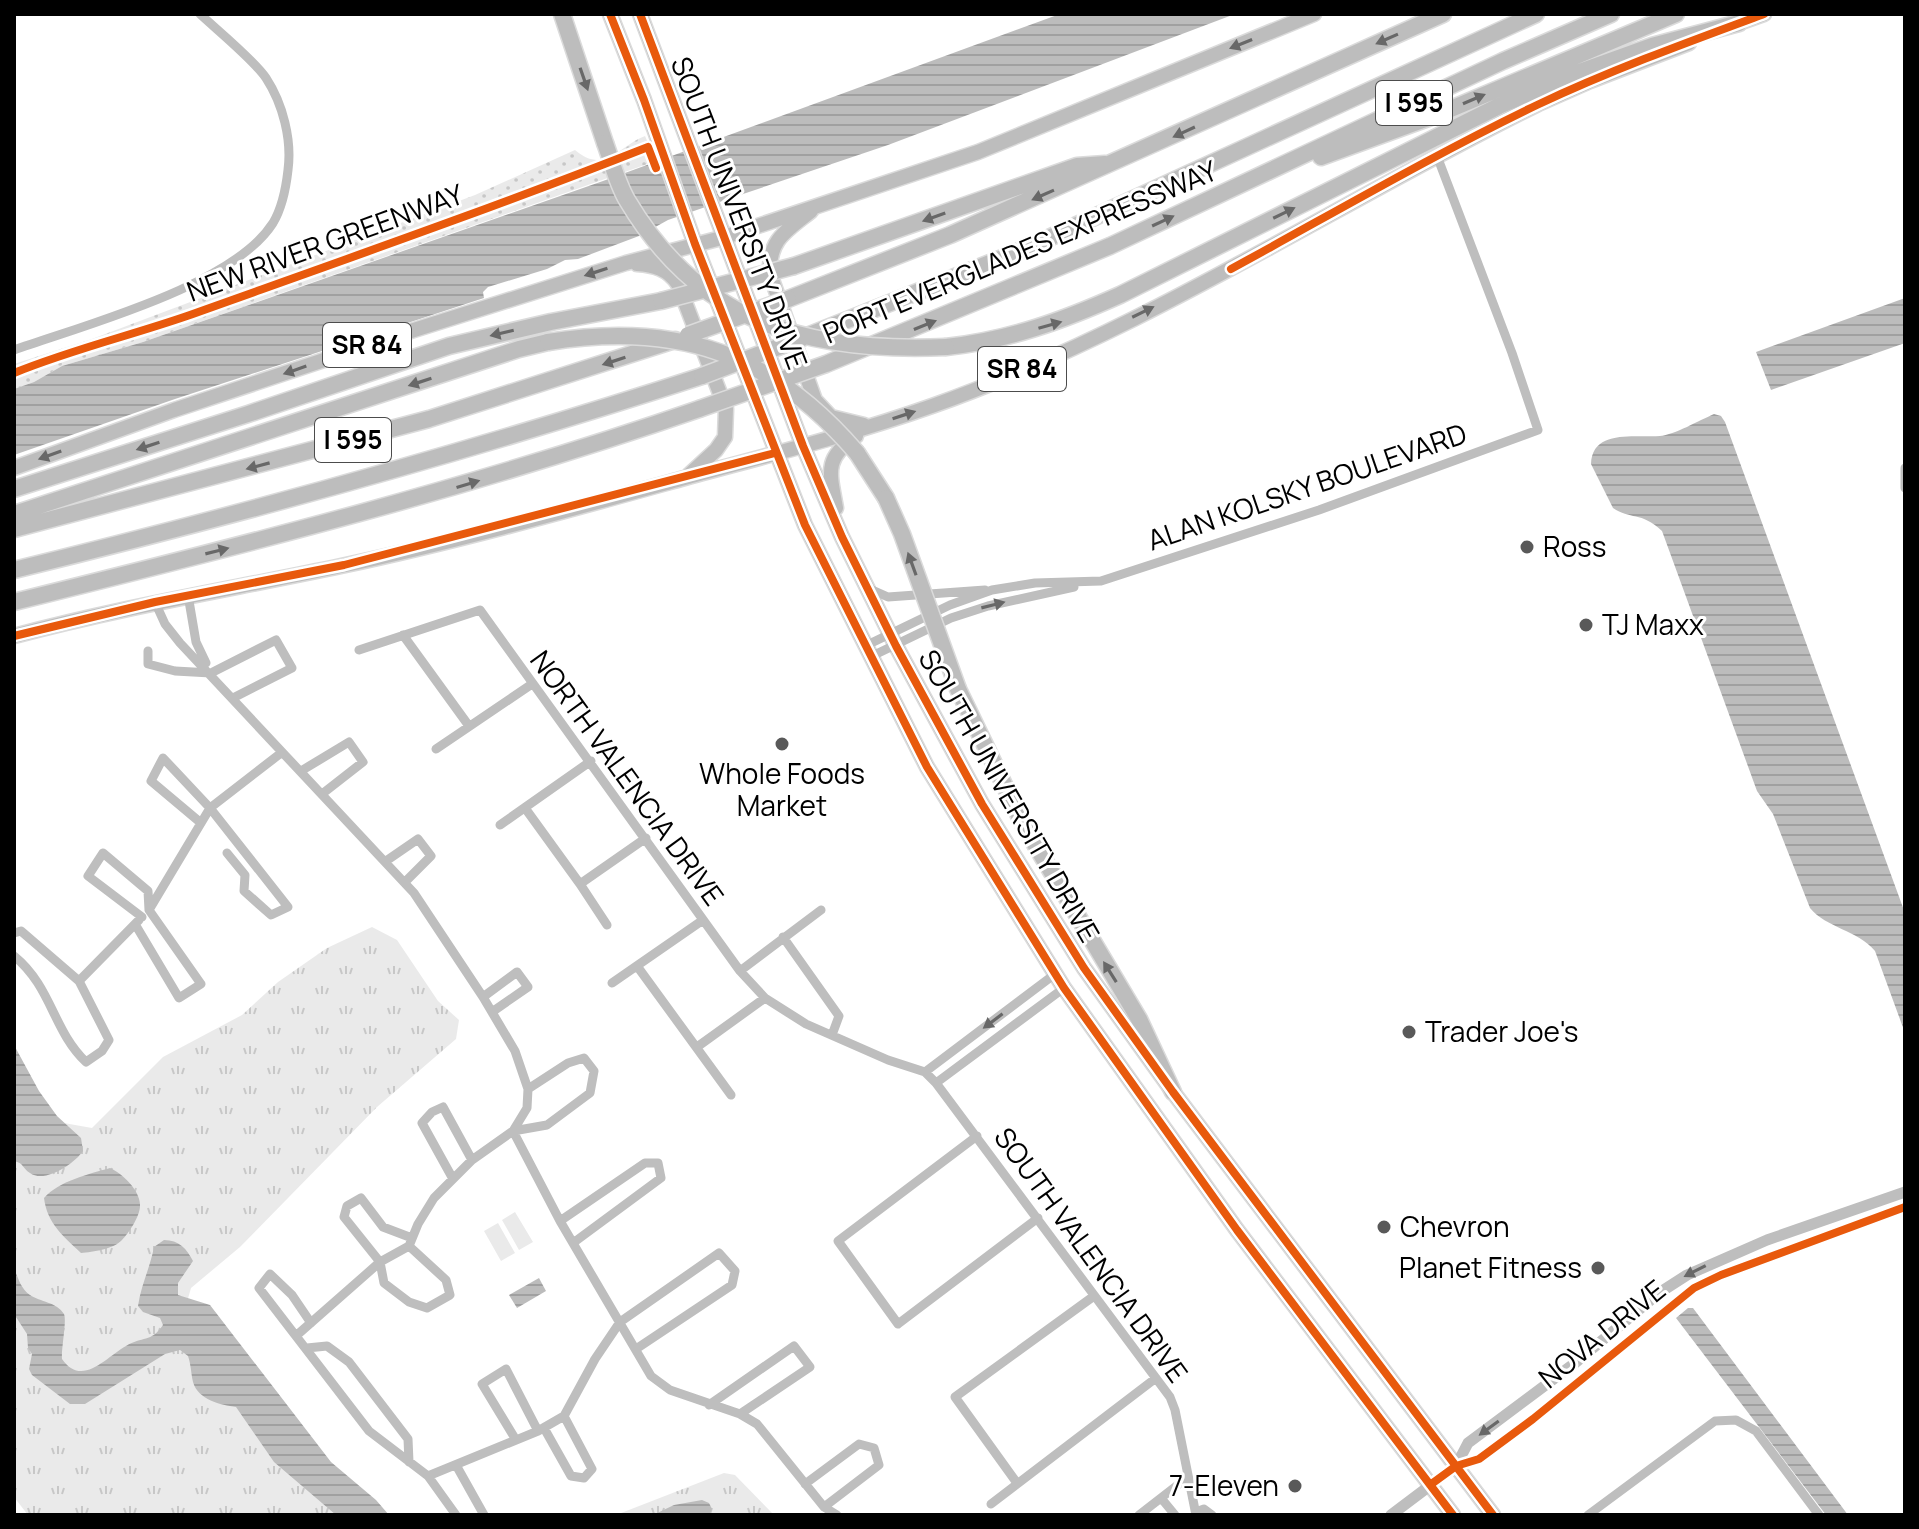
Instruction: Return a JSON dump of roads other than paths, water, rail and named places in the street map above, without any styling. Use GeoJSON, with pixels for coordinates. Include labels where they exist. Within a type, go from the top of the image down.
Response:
{"type":"FeatureCollection","features":[{"type":"Feature","properties":{"kind":"highway"},"geometry":{"type":"LineString","coordinates":[[562,14],[626,198],[653,238],[707,292],[734,309],[774,328],[810,339],[866,347],[946,347],[979,343],[1063,321],[1499,106],[1571,75],[1652,46],[1739,23]]}},
{"type":"Feature","properties":{"kind":"highway","name":"PORT EVERGLADES EXPRESSWAY"},"geometry":{"type":"LineString","coordinates":[[14,529],[429,419],[688,335],[788,299],[950,235],[1443,14]]}},
{"type":"Feature","properties":{"kind":"highway"},"geometry":{"type":"LineString","coordinates":[[14,570],[405,469],[702,376],[1025,249],[1536,14]]}},
{"type":"Feature","properties":{"kind":"highway","name":"PORT EVERGLADES EXPRESSWAY"},"geometry":{"type":"LineString","coordinates":[[14,602],[453,488],[614,439],[826,364],[1056,270],[1503,61],[1611,14]]}},
{"type":"Feature","properties":{"kind":"highway"},"geometry":{"type":"LineString","coordinates":[[1218,196],[1439,114],[1676,14]]}},
{"type":"Feature","properties":{"kind":"highway"},"geometry":{"type":"LineString","coordinates":[[14,489],[248,414],[400,360],[551,322],[661,301],[794,266],[1077,166],[1115,163]]}},
{"type":"Feature","properties":{"kind":"highway"},"geometry":{"type":"LineString","coordinates":[[14,514],[519,349],[581,336],[625,335],[670,339],[710,349],[775,379],[828,420],[857,453],[886,498],[958,689],[1023,824],[1139,1019],[1173,1092]]}},
{"type":"Feature","properties":{"kind":"highway"},"geometry":{"type":"LineString","coordinates":[[14,613],[141,570]]}},
{"type":"Feature","properties":{"kind":"main road","name":"SOUTH UNIVERSITY DRIVE"},"geometry":{"type":"LineString","coordinates":[[610,14],[695,244],[809,534],[945,799],[1064,988],[1237,1230],[1453,1515]]}},
{"type":"Feature","properties":{"kind":"main road","name":"SOUTH UNIVERSITY DRIVE"},"geometry":{"type":"LineString","coordinates":[[640,14],[803,446],[842,537],[892,639],[1012,857],[1084,968],[1173,1092],[1493,1515]]}},
{"type":"Feature","properties":{"kind":"main road","name":"SR 84"},"geometry":{"type":"LineString","coordinates":[[14,468],[354,350],[626,263],[725,237],[978,152],[1314,14]]}},
{"type":"Feature","properties":{"kind":"main road","name":"SR 84"},"geometry":{"type":"LineString","coordinates":[[14,636],[155,602],[344,565],[686,478],[933,406],[1056,354],[1231,269],[1437,156],[1590,81],[1764,14]]}},
{"type":"Feature","properties":{"kind":"main road"},"geometry":{"type":"LineString","coordinates":[[817,206],[776,242],[771,252],[770,274],[815,400],[831,417],[869,426]]}},
{"type":"Feature","properties":{"kind":"main road"},"geometry":{"type":"LineString","coordinates":[[626,263],[651,265],[673,276],[726,409],[725,437],[716,450],[686,478]]}},
{"type":"Feature","properties":{"kind":"main road"},"geometry":{"type":"LineString","coordinates":[[842,537],[830,467],[838,450],[869,426]]}},
{"type":"Feature","properties":{"kind":"street"},"geometry":{"type":"LineString","coordinates":[[14,350],[201,281],[241,257],[273,223],[286,188],[291,149],[280,107],[265,76],[200,14]]}},
{"type":"Feature","properties":{"kind":"street","name":"ALAN KOLSKY BOULEVARD"},"geometry":{"type":"LineString","coordinates":[[892,639],[988,606],[1101,581],[1319,510],[1538,430],[1437,156]]}},
{"type":"Feature","properties":{"kind":"street"},"geometry":{"type":"LineString","coordinates":[[1905,468],[1905,488]]}},
{"type":"Feature","properties":{"kind":"street","name":"ALAN KOLSKY BOULEVARD"},"geometry":{"type":"LineString","coordinates":[[868,652],[992,590],[1035,583],[1089,583]]}},
{"type":"Feature","properties":{"kind":"street"},"geometry":{"type":"LineString","coordinates":[[865,585],[888,597],[992,590]]}},
{"type":"Feature","properties":{"kind":"street"},"geometry":{"type":"LineString","coordinates":[[188,595],[196,642],[211,673]]}},
{"type":"Feature","properties":{"kind":"street"},"geometry":{"type":"LineString","coordinates":[[155,602],[165,624],[281,753],[405,882],[492,1012],[515,1051],[528,1089],[527,1108],[513,1131],[472,1160],[434,1198],[410,1242],[380,1262],[297,1335]]}},
{"type":"Feature","properties":{"kind":"street","name":"NORTH VALENCIA DRIVE"},"geometry":{"type":"LineString","coordinates":[[403,635],[480,610],[740,971],[765,998],[806,1024],[888,1060],[925,1072],[936,1083]]}},
{"type":"Feature","properties":{"kind":"street"},"geometry":{"type":"LineString","coordinates":[[359,650],[403,635],[469,726]]}},
{"type":"Feature","properties":{"kind":"street"},"geometry":{"type":"LineString","coordinates":[[148,651],[148,664],[175,671],[211,673],[276,640],[292,668],[233,698]]}},
{"type":"Feature","properties":{"kind":"street"},"geometry":{"type":"LineString","coordinates":[[436,749],[532,684]]}},
{"type":"Feature","properties":{"kind":"street"},"geometry":{"type":"LineString","coordinates":[[301,771],[349,742],[363,762],[322,794]]}},
{"type":"Feature","properties":{"kind":"street"},"geometry":{"type":"LineString","coordinates":[[79,981],[142,917],[210,808],[281,753]]}},
{"type":"Feature","properties":{"kind":"street"},"geometry":{"type":"LineString","coordinates":[[201,823],[151,781],[163,758],[210,808],[288,907],[271,915],[244,891],[245,875],[227,853]]}},
{"type":"Feature","properties":{"kind":"street"},"geometry":{"type":"LineString","coordinates":[[500,825],[591,761]]}},
{"type":"Feature","properties":{"kind":"street"},"geometry":{"type":"LineString","coordinates":[[525,808],[607,925]]}},
{"type":"Feature","properties":{"kind":"street"},"geometry":{"type":"LineString","coordinates":[[580,884],[646,838]]}},
{"type":"Feature","properties":{"kind":"street"},"geometry":{"type":"LineString","coordinates":[[386,861],[418,839],[431,856],[405,882]]}},
{"type":"Feature","properties":{"kind":"street"},"geometry":{"type":"LineString","coordinates":[[142,917],[88,876],[103,853],[148,891],[142,917],[179,998],[201,984],[142,917]]}},
{"type":"Feature","properties":{"kind":"street"},"geometry":{"type":"LineString","coordinates":[[740,971],[821,910]]}},
{"type":"Feature","properties":{"kind":"street"},"geometry":{"type":"LineString","coordinates":[[612,983],[703,920]]}},
{"type":"Feature","properties":{"kind":"street"},"geometry":{"type":"LineString","coordinates":[[14,933],[21,931],[79,981],[109,1040],[102,1051],[86,1062],[72,1048],[31,970],[14,956]]}},
{"type":"Feature","properties":{"kind":"street"},"geometry":{"type":"LineString","coordinates":[[783,937],[839,1016],[832,1035]]}},
{"type":"Feature","properties":{"kind":"street"},"geometry":{"type":"LineString","coordinates":[[637,966],[731,1095]]}},
{"type":"Feature","properties":{"kind":"street"},"geometry":{"type":"LineString","coordinates":[[483,997],[517,972],[528,987],[492,1012]]}},
{"type":"Feature","properties":{"kind":"street"},"geometry":{"type":"LineString","coordinates":[[925,1072],[1055,974]]}},
{"type":"Feature","properties":{"kind":"street"},"geometry":{"type":"LineString","coordinates":[[936,1083],[1064,988]]}},
{"type":"Feature","properties":{"kind":"street"},"geometry":{"type":"LineString","coordinates":[[697,1047],[765,998]]}},
{"type":"Feature","properties":{"kind":"street"},"geometry":{"type":"LineString","coordinates":[[513,1131],[547,1125],[590,1093],[594,1071],[584,1058],[568,1063],[528,1089]]}},
{"type":"Feature","properties":{"kind":"street","name":"SOUTH VALENCIA DRIVE"},"geometry":{"type":"LineString","coordinates":[[936,1083],[1170,1397],[1196,1513],[1204,1509],[1212,1515]]}},
{"type":"Feature","properties":{"kind":"street"},"geometry":{"type":"LineString","coordinates":[[453,1179],[422,1123],[432,1112],[443,1107],[472,1160]]}},
{"type":"Feature","properties":{"kind":"street"},"geometry":{"type":"LineString","coordinates":[[513,1131],[560,1221],[656,1381],[709,1405],[740,1414],[757,1424],[824,1507],[837,1515]]}},
{"type":"Feature","properties":{"kind":"street"},"geometry":{"type":"LineString","coordinates":[[977,1136],[838,1241],[898,1324],[1038,1218]]}},
{"type":"Feature","properties":{"kind":"street"},"geometry":{"type":"LineString","coordinates":[[560,1221],[645,1163],[658,1163],[661,1178],[573,1243]]}},
{"type":"Feature","properties":{"kind":"street","name":"NOVA DRIVE"},"geometry":{"type":"LineString","coordinates":[[1456,1466],[1468,1443],[1575,1363],[1659,1293],[1706,1265],[1767,1240],[1905,1192]]}},
{"type":"Feature","properties":{"kind":"street"},"geometry":{"type":"LineString","coordinates":[[361,1198],[383,1227],[410,1242],[446,1280],[450,1295],[427,1308],[409,1302],[384,1283],[380,1262],[344,1217],[347,1206],[361,1198]]}},
{"type":"Feature","properties":{"kind":"street","name":"NOVA DRIVE"},"geometry":{"type":"LineString","coordinates":[[1391,1515],[1456,1466],[1479,1459],[1533,1419],[1694,1288],[1721,1275],[1905,1207]]}},
{"type":"Feature","properties":{"kind":"street"},"geometry":{"type":"LineString","coordinates":[[1819,1222],[1825,1236]]}},
{"type":"Feature","properties":{"kind":"street"},"geometry":{"type":"LineString","coordinates":[[1721,1275],[1752,1256],[1767,1240]]}},
{"type":"Feature","properties":{"kind":"street"},"geometry":{"type":"LineString","coordinates":[[428,1476],[541,1429],[564,1416],[595,1359],[620,1322],[719,1253],[735,1271],[732,1285],[636,1349]]}},
{"type":"Feature","properties":{"kind":"street"},"geometry":{"type":"LineString","coordinates":[[311,1323],[292,1295],[270,1274],[259,1288],[369,1431],[428,1476],[456,1515]]}},
{"type":"Feature","properties":{"kind":"street"},"geometry":{"type":"LineString","coordinates":[[1017,1483],[955,1397],[1094,1296]]}},
{"type":"Feature","properties":{"kind":"street"},"geometry":{"type":"LineString","coordinates":[[307,1348],[327,1346],[349,1362],[408,1439],[409,1462]]}},
{"type":"Feature","properties":{"kind":"street"},"geometry":{"type":"LineString","coordinates":[[709,1405],[794,1346],[810,1367],[740,1414]]}},
{"type":"Feature","properties":{"kind":"street"},"geometry":{"type":"LineString","coordinates":[[516,1440],[482,1384],[506,1369],[571,1476],[584,1478],[592,1469],[564,1416]]}},
{"type":"Feature","properties":{"kind":"street"},"geometry":{"type":"LineString","coordinates":[[991,1504],[1156,1378]]}},
{"type":"Feature","properties":{"kind":"street"},"geometry":{"type":"LineString","coordinates":[[1588,1515],[1715,1421],[1736,1420],[1756,1431],[1819,1515]]}},
{"type":"Feature","properties":{"kind":"street"},"geometry":{"type":"LineString","coordinates":[[805,1484],[859,1444],[874,1448],[879,1465],[824,1507]]}},
{"type":"Feature","properties":{"kind":"street"},"geometry":{"type":"LineString","coordinates":[[456,1465],[484,1515]]}},
{"type":"Feature","properties":{"kind":"street"},"geometry":{"type":"LineString","coordinates":[[1139,1515],[1188,1477]]}},
{"type":"Feature","properties":{"kind":"street"},"geometry":{"type":"LineString","coordinates":[[1161,1498],[1175,1515]]}},
{"type":"Feature","properties":{"kind":"place","name":"Ross"},"geometry":{"type":"Point","coordinates":[1527,547]}},
{"type":"Feature","properties":{"kind":"place","name":"TJ Maxx"},"geometry":{"type":"Point","coordinates":[1586,625]}},
{"type":"Feature","properties":{"kind":"place","name":"Whole Foods Market"},"geometry":{"type":"Point","coordinates":[782,744]}},
{"type":"Feature","properties":{"kind":"place","name":"Trader Joe's"},"geometry":{"type":"Point","coordinates":[1409,1032]}},
{"type":"Feature","properties":{"kind":"place","name":"Chevron"},"geometry":{"type":"Point","coordinates":[1384,1227]}},
{"type":"Feature","properties":{"kind":"place","name":"Planet Fitness"},"geometry":{"type":"Point","coordinates":[1598,1268]}},
{"type":"Feature","properties":{"kind":"place","name":"7-Eleven"},"geometry":{"type":"Point","coordinates":[1295,1486]}}]}
